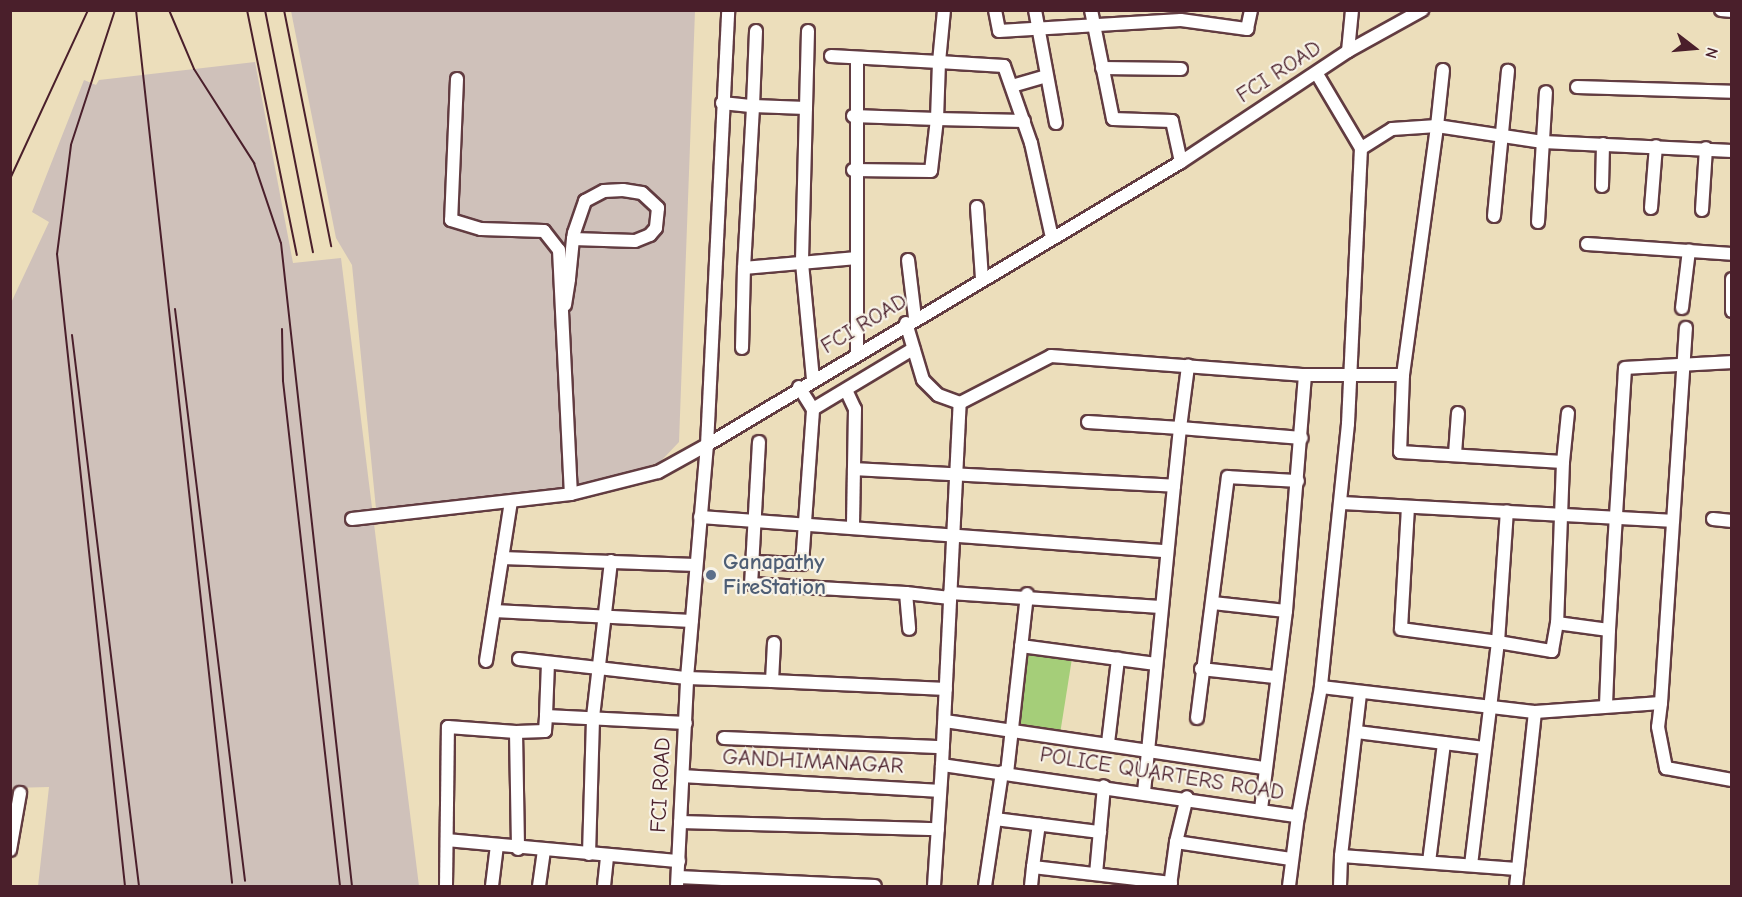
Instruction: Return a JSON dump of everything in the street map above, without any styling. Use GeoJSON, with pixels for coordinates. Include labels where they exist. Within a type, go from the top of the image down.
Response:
{"type":"FeatureCollection","features":[{"type":"Feature","properties":{"kind":"street"},"geometry":{"type":"LineString","coordinates":[[352,519],[571,494],[658,472],[707,445],[728,10]]}},
{"type":"Feature","properties":{"kind":"street"},"geometry":{"type":"LineString","coordinates":[[853,170],[931,171],[944,10]]}},
{"type":"Feature","properties":{"kind":"street"},"geometry":{"type":"LineString","coordinates":[[995,10],[999,31],[1038,29],[1091,16],[1182,15],[1247,29],[1251,10]]}},
{"type":"Feature","properties":{"kind":"street"},"geometry":{"type":"LineString","coordinates":[[1035,10],[1056,123]]}},
{"type":"Feature","properties":{"kind":"street"},"geometry":{"type":"LineString","coordinates":[[1348,51],[1352,10]]}},
{"type":"Feature","properties":{"kind":"street","name":"FCI ROAD"},"geometry":{"type":"LineString","coordinates":[[677,882],[687,678],[707,445],[799,387],[1181,162],[1317,74],[1348,51],[1408,14],[1422,10]]}},
{"type":"Feature","properties":{"kind":"street"},"geometry":{"type":"LineString","coordinates":[[1721,10],[1731,11]]}},
{"type":"Feature","properties":{"kind":"street"},"geometry":{"type":"LineString","coordinates":[[1091,16],[1113,119],[1172,120],[1181,162]]}},
{"type":"Feature","properties":{"kind":"street"},"geometry":{"type":"LineString","coordinates":[[742,348],[756,31]]}},
{"type":"Feature","properties":{"kind":"street"},"geometry":{"type":"LineString","coordinates":[[808,31],[802,263],[813,379]]}},
{"type":"Feature","properties":{"kind":"street"},"geometry":{"type":"LineString","coordinates":[[831,56],[1004,66],[1024,121],[1052,238]]}},
{"type":"Feature","properties":{"kind":"street"},"geometry":{"type":"LineString","coordinates":[[857,58],[853,116],[857,353]]}},
{"type":"Feature","properties":{"kind":"street"},"geometry":{"type":"LineString","coordinates":[[1102,68],[1181,69]]}},
{"type":"Feature","properties":{"kind":"street"},"geometry":{"type":"LineString","coordinates":[[1443,70],[1403,375],[1400,452],[1563,462]]}},
{"type":"Feature","properties":{"kind":"street"},"geometry":{"type":"LineString","coordinates":[[1494,216],[1498,135],[1508,71]]}},
{"type":"Feature","properties":{"kind":"street"},"geometry":{"type":"LineString","coordinates":[[1317,74],[1361,148],[1392,129],[1437,126],[1543,142],[1706,148],[1731,151]]}},
{"type":"Feature","properties":{"kind":"street"},"geometry":{"type":"LineString","coordinates":[[1012,86],[1047,76]]}},
{"type":"Feature","properties":{"kind":"street"},"geometry":{"type":"LineString","coordinates":[[457,79],[451,220],[482,229],[550,233],[559,250],[571,494]]}},
{"type":"Feature","properties":{"kind":"street"},"geometry":{"type":"LineString","coordinates":[[1577,87],[1731,92]]}},
{"type":"Feature","properties":{"kind":"street"},"geometry":{"type":"LineString","coordinates":[[1538,222],[1546,92]]}},
{"type":"Feature","properties":{"kind":"street"},"geometry":{"type":"LineString","coordinates":[[722,103],[806,108]]}},
{"type":"Feature","properties":{"kind":"street"},"geometry":{"type":"LineString","coordinates":[[853,116],[1024,121]]}},
{"type":"Feature","properties":{"kind":"street"},"geometry":{"type":"LineString","coordinates":[[1602,186],[1603,144]]}},
{"type":"Feature","properties":{"kind":"street"},"geometry":{"type":"LineString","coordinates":[[1651,208],[1656,146]]}},
{"type":"Feature","properties":{"kind":"street","name":"POLICE QUARTERS ROAD"},"geometry":{"type":"LineString","coordinates":[[942,765],[1187,797],[1298,816],[1321,687],[1342,503],[1352,374],[1361,148]]}},
{"type":"Feature","properties":{"kind":"street"},"geometry":{"type":"LineString","coordinates":[[1702,210],[1706,148]]}},
{"type":"Feature","properties":{"kind":"street"},"geometry":{"type":"LineString","coordinates":[[564,318],[573,239],[585,201],[604,191],[642,193],[658,208],[660,217],[650,235],[635,241],[573,239]]}},
{"type":"Feature","properties":{"kind":"street"},"geometry":{"type":"LineString","coordinates":[[977,207],[982,279]]}},
{"type":"Feature","properties":{"kind":"street"},"geometry":{"type":"LineString","coordinates":[[1587,244],[1731,254]]}},
{"type":"Feature","properties":{"kind":"street"},"geometry":{"type":"LineString","coordinates":[[1682,308],[1689,250]]}},
{"type":"Feature","properties":{"kind":"street"},"geometry":{"type":"LineString","coordinates":[[744,268],[857,258]]}},
{"type":"Feature","properties":{"kind":"street"},"geometry":{"type":"LineString","coordinates":[[908,260],[913,349],[922,380],[938,395],[960,403],[1051,356],[1305,375],[1403,375]]}},
{"type":"Feature","properties":{"kind":"street"},"geometry":{"type":"LineString","coordinates":[[1731,279],[1731,311]]}},
{"type":"Feature","properties":{"kind":"street"},"geometry":{"type":"LineString","coordinates":[[1686,328],[1680,365],[1658,727],[1666,768],[1731,780]]}},
{"type":"Feature","properties":{"kind":"street"},"geometry":{"type":"LineString","coordinates":[[813,409],[913,349]]}},
{"type":"Feature","properties":{"kind":"street"},"geometry":{"type":"LineString","coordinates":[[1606,705],[1625,368],[1731,362]]}},
{"type":"Feature","properties":{"kind":"street"},"geometry":{"type":"LineString","coordinates":[[1144,791],[1161,607],[1188,366]]}},
{"type":"Feature","properties":{"kind":"street"},"geometry":{"type":"LineString","coordinates":[[1261,810],[1275,677],[1286,610],[1302,438],[1305,375]]}},
{"type":"Feature","properties":{"kind":"street"},"geometry":{"type":"LineString","coordinates":[[753,562],[802,564],[813,409],[799,387]]}},
{"type":"Feature","properties":{"kind":"street"},"geometry":{"type":"LineString","coordinates":[[846,390],[855,409],[853,524]]}},
{"type":"Feature","properties":{"kind":"street"},"geometry":{"type":"LineString","coordinates":[[934,886],[945,721],[954,475],[960,403]]}},
{"type":"Feature","properties":{"kind":"street"},"geometry":{"type":"LineString","coordinates":[[1455,454],[1458,413]]}},
{"type":"Feature","properties":{"kind":"street"},"geometry":{"type":"LineString","coordinates":[[1408,507],[1401,629],[1552,651],[1557,624],[1560,516],[1568,413]]}},
{"type":"Feature","properties":{"kind":"street"},"geometry":{"type":"LineString","coordinates":[[1088,422],[1302,438]]}},
{"type":"Feature","properties":{"kind":"street"},"geometry":{"type":"LineString","coordinates":[[759,442],[752,584],[950,595],[1027,594],[1161,607]]}},
{"type":"Feature","properties":{"kind":"street"},"geometry":{"type":"LineString","coordinates":[[854,469],[1174,486]]}},
{"type":"Feature","properties":{"kind":"street"},"geometry":{"type":"LineString","coordinates":[[1197,718],[1201,669],[1213,603],[1228,477],[1298,481]]}},
{"type":"Feature","properties":{"kind":"street"},"geometry":{"type":"LineString","coordinates":[[486,661],[511,502]]}},
{"type":"Feature","properties":{"kind":"street"},"geometry":{"type":"LineString","coordinates":[[1342,503],[1671,521]]}},
{"type":"Feature","properties":{"kind":"street"},"geometry":{"type":"LineString","coordinates":[[1471,866],[1498,642],[1507,511]]}},
{"type":"Feature","properties":{"kind":"street"},"geometry":{"type":"LineString","coordinates":[[700,517],[952,531],[1167,551]]}},
{"type":"Feature","properties":{"kind":"street"},"geometry":{"type":"LineString","coordinates":[[1713,519],[1731,521]]}},
{"type":"Feature","properties":{"kind":"street"},"geometry":{"type":"LineString","coordinates":[[502,558],[696,565]]}},
{"type":"Feature","properties":{"kind":"street"},"geometry":{"type":"LineString","coordinates":[[589,854],[593,717],[610,561]]}},
{"type":"Feature","properties":{"kind":"street"},"geometry":{"type":"LineString","coordinates":[[906,593],[909,629]]}},
{"type":"Feature","properties":{"kind":"street"},"geometry":{"type":"LineString","coordinates":[[985,886],[1012,729],[1027,594]]}},
{"type":"Feature","properties":{"kind":"street"},"geometry":{"type":"LineString","coordinates":[[1213,603],[1286,610]]}},
{"type":"Feature","properties":{"kind":"street"},"geometry":{"type":"LineString","coordinates":[[494,611],[692,621]]}},
{"type":"Feature","properties":{"kind":"street"},"geometry":{"type":"LineString","coordinates":[[1557,624],[1609,630]]}},
{"type":"Feature","properties":{"kind":"street"},"geometry":{"type":"LineString","coordinates":[[772,681],[774,643]]}},
{"type":"Feature","properties":{"kind":"street"},"geometry":{"type":"LineString","coordinates":[[1021,646],[1156,664]]}},
{"type":"Feature","properties":{"kind":"street"},"geometry":{"type":"LineString","coordinates":[[519,659],[687,678],[946,689]]}},
{"type":"Feature","properties":{"kind":"street"},"geometry":{"type":"LineString","coordinates":[[1108,743],[1118,659]]}},
{"type":"Feature","properties":{"kind":"street"},"geometry":{"type":"LineString","coordinates":[[446,886],[448,727],[545,732],[548,663]]}},
{"type":"Feature","properties":{"kind":"street"},"geometry":{"type":"LineString","coordinates":[[1201,669],[1275,677]]}},
{"type":"Feature","properties":{"kind":"street"},"geometry":{"type":"LineString","coordinates":[[1321,687],[1360,694],[1535,712],[1578,712],[1606,705],[1661,703]]}},
{"type":"Feature","properties":{"kind":"street"},"geometry":{"type":"LineString","coordinates":[[1340,886],[1341,856],[1358,732],[1360,694]]}},
{"type":"Feature","properties":{"kind":"street"},"geometry":{"type":"LineString","coordinates":[[1516,886],[1535,712]]}},
{"type":"Feature","properties":{"kind":"street"},"geometry":{"type":"LineString","coordinates":[[546,716],[686,723]]}},
{"type":"Feature","properties":{"kind":"street"},"geometry":{"type":"LineString","coordinates":[[945,721],[1108,743],[1264,768]]}},
{"type":"Feature","properties":{"kind":"street"},"geometry":{"type":"LineString","coordinates":[[516,732],[518,849]]}},
{"type":"Feature","properties":{"kind":"street"},"geometry":{"type":"LineString","coordinates":[[1358,732],[1484,748]]}},
{"type":"Feature","properties":{"kind":"street"},"geometry":{"type":"LineString","coordinates":[[724,738],[943,747]]}},
{"type":"Feature","properties":{"kind":"street"},"geometry":{"type":"LineString","coordinates":[[1429,862],[1444,743]]}},
{"type":"Feature","properties":{"kind":"street","name":"GANDHIMANAGAR"},"geometry":{"type":"LineString","coordinates":[[683,776],[940,791]]}},
{"type":"Feature","properties":{"kind":"street"},"geometry":{"type":"LineString","coordinates":[[1096,874],[1104,786]]}},
{"type":"Feature","properties":{"kind":"street"},"geometry":{"type":"LineString","coordinates":[[10,850],[20,793]]}},
{"type":"Feature","properties":{"kind":"street"},"geometry":{"type":"LineString","coordinates":[[1033,867],[1170,885],[1176,842],[1187,797]]}},
{"type":"Feature","properties":{"kind":"street"},"geometry":{"type":"LineString","coordinates":[[1289,886],[1298,816]]}},
{"type":"Feature","properties":{"kind":"street"},"geometry":{"type":"LineString","coordinates":[[995,819],[1100,832]]}},
{"type":"Feature","properties":{"kind":"street"},"geometry":{"type":"LineString","coordinates":[[680,822],[938,829]]}},
{"type":"Feature","properties":{"kind":"street"},"geometry":{"type":"LineString","coordinates":[[1031,886],[1039,824]]}},
{"type":"Feature","properties":{"kind":"street"},"geometry":{"type":"LineString","coordinates":[[447,840],[518,849],[679,861]]}},
{"type":"Feature","properties":{"kind":"street"},"geometry":{"type":"LineString","coordinates":[[1176,842],[1291,859]]}},
{"type":"Feature","properties":{"kind":"street"},"geometry":{"type":"LineString","coordinates":[[492,886],[497,847]]}},
{"type":"Feature","properties":{"kind":"street"},"geometry":{"type":"LineString","coordinates":[[539,886],[544,851]]}},
{"type":"Feature","properties":{"kind":"street"},"geometry":{"type":"LineString","coordinates":[[604,886],[607,855]]}},
{"type":"Feature","properties":{"kind":"street"},"geometry":{"type":"LineString","coordinates":[[1341,856],[1518,869]]}},
{"type":"Feature","properties":{"kind":"street"},"geometry":{"type":"LineString","coordinates":[[677,882],[875,886]]}},
{"type":"Feature","properties":{"kind":"shaded area"},"geometry":{"type":"Polygon","coordinates":[[[291,11],[695,11],[679,442],[660,462],[589,485],[376,509],[352,265],[336,238],[291,11]]]}},
{"type":"Feature","properties":{"kind":"shaded area"},"geometry":{"type":"Polygon","coordinates":[[[255,62],[293,263],[341,258],[419,886],[38,886],[49,787],[11,788],[10,305],[49,222],[32,212],[84,80],[96,85],[99,80],[255,62]]]}},
{"type":"Feature","properties":{"kind":"green space"},"geometry":{"type":"Polygon","coordinates":[[[1024,648],[1072,656],[1060,736],[1011,728],[1024,648]]]}},
{"type":"Feature","properties":{"kind":"railway"},"geometry":{"type":"LineString","coordinates":[[10,179],[88,10]]}},
{"type":"Feature","properties":{"kind":"railway"},"geometry":{"type":"LineString","coordinates":[[115,10],[71,145],[57,254],[125,886]]}},
{"type":"Feature","properties":{"kind":"railway"},"geometry":{"type":"LineString","coordinates":[[136,10],[232,883]]}},
{"type":"Feature","properties":{"kind":"railway"},"geometry":{"type":"LineString","coordinates":[[169,10],[194,69],[254,163],[281,243],[352,886]]}},
{"type":"Feature","properties":{"kind":"railway"},"geometry":{"type":"LineString","coordinates":[[247,10],[297,255]]}},
{"type":"Feature","properties":{"kind":"railway"},"geometry":{"type":"LineString","coordinates":[[265,10],[313,252]]}},
{"type":"Feature","properties":{"kind":"railway"},"geometry":{"type":"LineString","coordinates":[[284,10],[331,246]]}},
{"type":"Feature","properties":{"kind":"railway"},"geometry":{"type":"LineString","coordinates":[[175,309],[245,881]]}},
{"type":"Feature","properties":{"kind":"railway"},"geometry":{"type":"LineString","coordinates":[[282,329],[283,381],[340,886]]}},
{"type":"Feature","properties":{"kind":"railway"},"geometry":{"type":"LineString","coordinates":[[72,335],[139,886]]}},
{"type":"Feature","properties":{"kind":"place","name":"Ganapathy FireStation"},"geometry":{"type":"Point","coordinates":[711,575]}}]}
